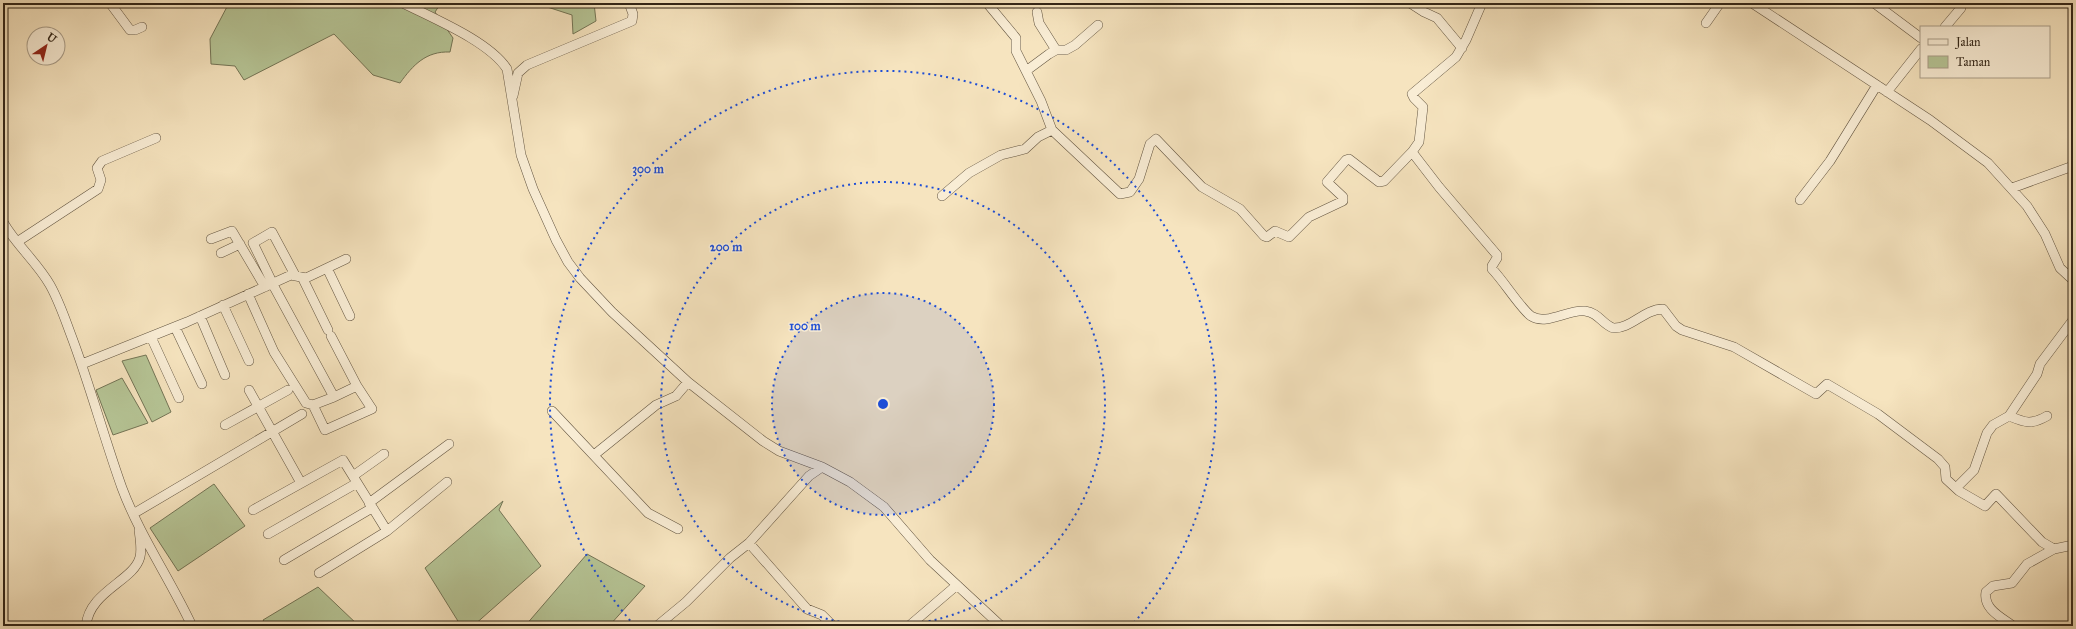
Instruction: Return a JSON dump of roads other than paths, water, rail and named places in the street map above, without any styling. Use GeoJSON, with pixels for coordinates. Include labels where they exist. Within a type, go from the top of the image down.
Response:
{"type":"FeatureCollection","features":[{"type":"Feature","properties":{"kind":"street"},"geometry":{"type":"LineString","coordinates":[[110,3],[130,30],[135,30],[142,27]]}},
{"type":"Feature","properties":{"kind":"street"},"geometry":{"type":"LineString","coordinates":[[403,3],[444,23],[478,43],[502,62],[507,69],[521,155],[533,188],[568,262],[580,278],[612,312],[688,382],[769,444],[779,451],[822,467],[850,482],[884,506],[930,560],[1001,626]]}},
{"type":"Feature","properties":{"kind":"street"},"geometry":{"type":"LineString","coordinates":[[512,99],[518,73],[521,68],[565,48],[628,23],[633,18],[629,3]]}},
{"type":"Feature","properties":{"kind":"street"},"geometry":{"type":"LineString","coordinates":[[987,3],[1016,38],[1016,52],[1052,130],[1112,188],[1120,194],[1130,192],[1138,182],[1150,144],[1156,139],[1202,186],[1233,203],[1261,234],[1267,238],[1275,231],[1289,237],[1309,217],[1343,201],[1343,197],[1327,182],[1347,159],[1379,182],[1384,180],[1417,147],[1419,142],[1423,106],[1414,98],[1412,94],[1456,57],[1462,48],[1482,3]]}},
{"type":"Feature","properties":{"kind":"street"},"geometry":{"type":"LineString","coordinates":[[1410,3],[1437,18],[1462,48]]}},
{"type":"Feature","properties":{"kind":"street"},"geometry":{"type":"LineString","coordinates":[[1706,23],[1720,3]]}},
{"type":"Feature","properties":{"kind":"street"},"geometry":{"type":"LineString","coordinates":[[1752,3],[1964,143],[1988,163],[2012,188],[2036,219],[2060,268],[2073,280]]}},
{"type":"Feature","properties":{"kind":"street"},"geometry":{"type":"LineString","coordinates":[[1874,3],[1920,37]]}},
{"type":"Feature","properties":{"kind":"street"},"geometry":{"type":"LineString","coordinates":[[1947,26],[1961,8]]}},
{"type":"Feature","properties":{"kind":"street"},"geometry":{"type":"LineString","coordinates":[[1037,12],[1039,23],[1056,50]]}},
{"type":"Feature","properties":{"kind":"street"},"geometry":{"type":"LineString","coordinates":[[1026,71],[1056,50],[1066,50],[1098,25]]}},
{"type":"Feature","properties":{"kind":"street"},"geometry":{"type":"LineString","coordinates":[[1887,92],[1920,50]]}},
{"type":"Feature","properties":{"kind":"street"},"geometry":{"type":"LineString","coordinates":[[1800,200],[1830,161],[1877,85]]}},
{"type":"Feature","properties":{"kind":"street"},"geometry":{"type":"LineString","coordinates":[[942,196],[969,173],[1001,155],[1025,149],[1038,137],[1052,130]]}},
{"type":"Feature","properties":{"kind":"street"},"geometry":{"type":"LineString","coordinates":[[17,242],[98,189],[101,180],[97,168],[102,161],[156,138]]}},
{"type":"Feature","properties":{"kind":"street"},"geometry":{"type":"LineString","coordinates":[[1412,152],[1439,187],[1497,255],[1492,269],[1532,316],[1542,320],[1573,310],[1586,311],[1599,316],[1609,326],[1622,328],[1647,314],[1663,309],[1676,326],[1682,330],[1734,347],[1816,394],[1827,384],[1878,414],[1943,464],[1946,479],[1956,488],[1982,505],[1988,504],[1996,494],[2042,542],[2054,549]]}},
{"type":"Feature","properties":{"kind":"street"},"geometry":{"type":"LineString","coordinates":[[2012,188],[2073,166]]}},
{"type":"Feature","properties":{"kind":"street"},"geometry":{"type":"LineString","coordinates":[[3,222],[17,242],[35,262],[50,285],[82,364],[122,487],[133,514],[175,589],[192,626]]}},
{"type":"Feature","properties":{"kind":"street"},"geometry":{"type":"LineString","coordinates":[[211,239],[232,231],[269,283],[334,397]]}},
{"type":"Feature","properties":{"kind":"street"},"geometry":{"type":"LineString","coordinates":[[269,283],[253,243],[272,232],[330,333],[357,386],[372,408],[325,430],[313,405]]}},
{"type":"Feature","properties":{"kind":"street"},"geometry":{"type":"LineString","coordinates":[[221,253],[240,244]]}},
{"type":"Feature","properties":{"kind":"street"},"geometry":{"type":"LineString","coordinates":[[82,364],[176,327],[269,283],[299,277],[327,268],[346,258]]}},
{"type":"Feature","properties":{"kind":"street"},"geometry":{"type":"LineString","coordinates":[[327,268],[350,316]]}},
{"type":"Feature","properties":{"kind":"street"},"geometry":{"type":"LineString","coordinates":[[248,294],[274,352],[306,403],[313,405],[357,386]]}},
{"type":"Feature","properties":{"kind":"street"},"geometry":{"type":"LineString","coordinates":[[223,305],[250,361]]}},
{"type":"Feature","properties":{"kind":"street"},"geometry":{"type":"LineString","coordinates":[[200,316],[225,375]]}},
{"type":"Feature","properties":{"kind":"street"},"geometry":{"type":"LineString","coordinates":[[1956,488],[1974,470],[1987,433],[1993,424],[2010,416],[2037,374],[2040,364],[2073,320]]}},
{"type":"Feature","properties":{"kind":"street"},"geometry":{"type":"LineString","coordinates":[[176,327],[202,384]]}},
{"type":"Feature","properties":{"kind":"street"},"geometry":{"type":"LineString","coordinates":[[151,337],[179,398]]}},
{"type":"Feature","properties":{"kind":"street"},"geometry":{"type":"LineString","coordinates":[[594,455],[656,405],[676,396],[688,382]]}},
{"type":"Feature","properties":{"kind":"street"},"geometry":{"type":"LineString","coordinates":[[249,390],[301,483]]}},
{"type":"Feature","properties":{"kind":"street"},"geometry":{"type":"LineString","coordinates":[[225,426],[288,390]]}},
{"type":"Feature","properties":{"kind":"street"},"geometry":{"type":"LineString","coordinates":[[552,411],[648,513],[678,529]]}},
{"type":"Feature","properties":{"kind":"street"},"geometry":{"type":"LineString","coordinates":[[133,514],[302,414]]}},
{"type":"Feature","properties":{"kind":"street"},"geometry":{"type":"LineString","coordinates":[[2010,416],[2030,423],[2036,423],[2047,416]]}},
{"type":"Feature","properties":{"kind":"street"},"geometry":{"type":"LineString","coordinates":[[284,560],[371,505],[449,444]]}},
{"type":"Feature","properties":{"kind":"street"},"geometry":{"type":"LineString","coordinates":[[268,534],[355,480],[384,454]]}},
{"type":"Feature","properties":{"kind":"street"},"geometry":{"type":"LineString","coordinates":[[254,510],[343,460],[386,532]]}},
{"type":"Feature","properties":{"kind":"street"},"geometry":{"type":"LineString","coordinates":[[657,626],[686,602],[730,558],[749,543],[809,476],[822,467]]}},
{"type":"Feature","properties":{"kind":"street"},"geometry":{"type":"LineString","coordinates":[[319,573],[386,532],[447,482]]}},
{"type":"Feature","properties":{"kind":"street"},"geometry":{"type":"LineString","coordinates":[[86,626],[95,602],[136,565],[141,550],[139,526]]}},
{"type":"Feature","properties":{"kind":"street"},"geometry":{"type":"LineString","coordinates":[[749,543],[806,609],[822,614],[833,626]]}},
{"type":"Feature","properties":{"kind":"street"},"geometry":{"type":"LineString","coordinates":[[2013,626],[1991,610],[1986,603],[1986,592],[1993,586],[2012,583],[2028,564],[2054,549],[2073,545]]}},
{"type":"Feature","properties":{"kind":"street"},"geometry":{"type":"LineString","coordinates":[[909,626],[957,585]]}}]}
